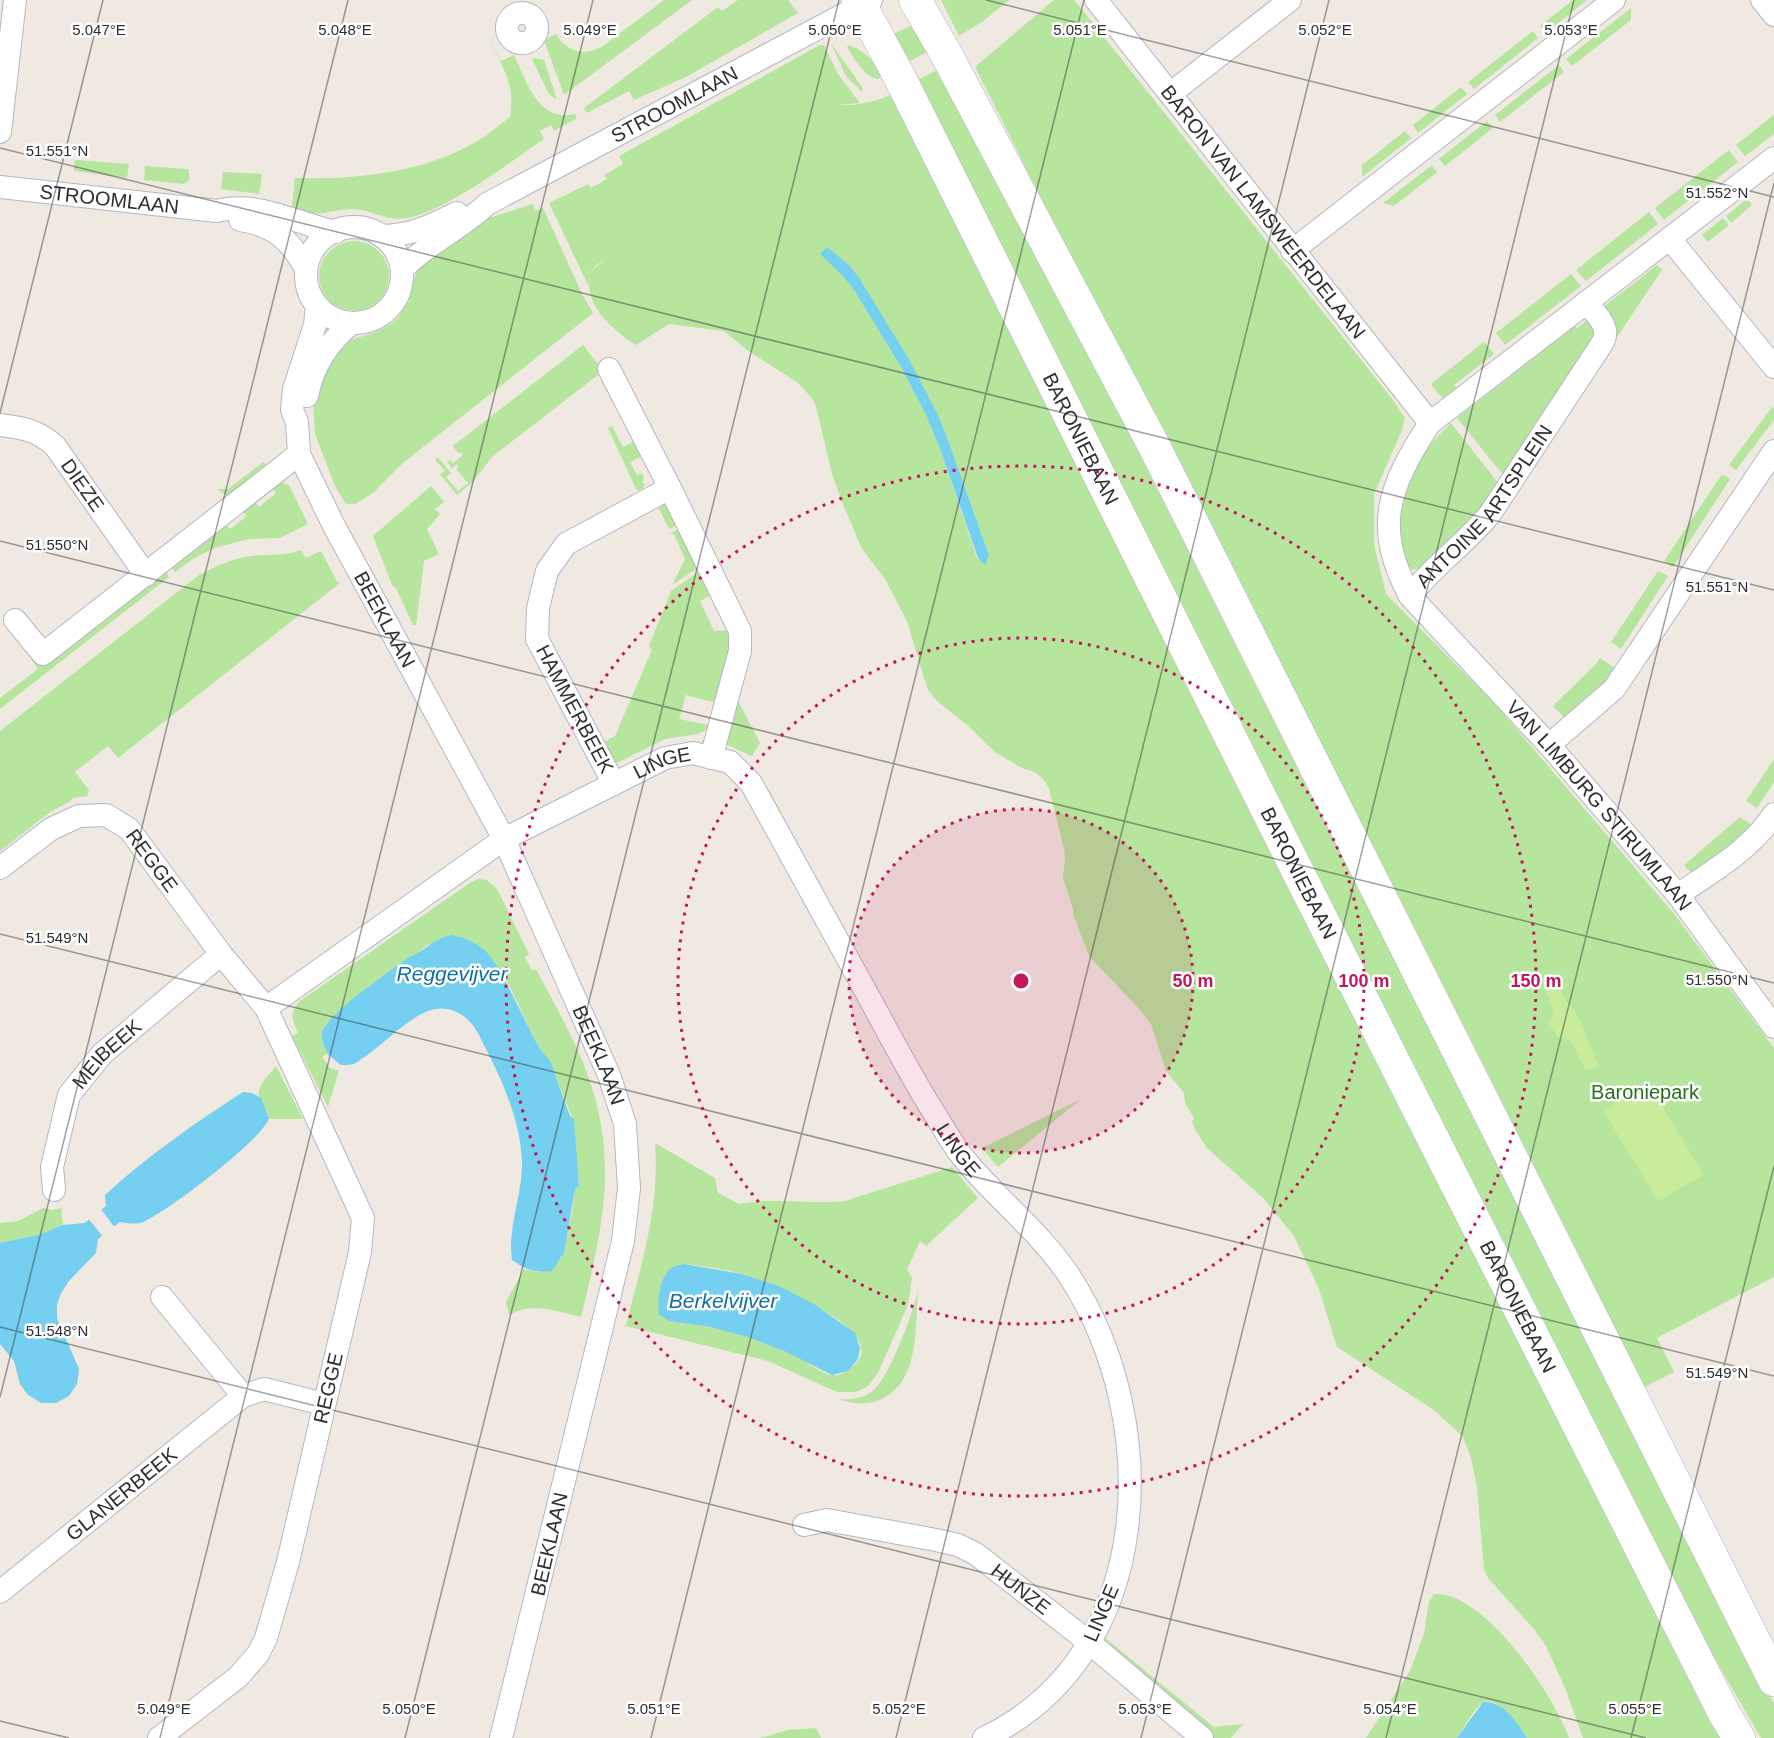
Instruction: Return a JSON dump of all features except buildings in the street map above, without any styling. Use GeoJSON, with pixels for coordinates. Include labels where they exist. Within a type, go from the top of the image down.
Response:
{"type":"FeatureCollection","features":[{"type":"Feature","properties":{"kind":"main road"},"geometry":{"type":"LineString","coordinates":[[915,0],[945,52],[1153,444],[1774,1680]]}},
{"type":"Feature","properties":{"kind":"main road","name":"BARONIEBAAN"},"geometry":{"type":"LineString","coordinates":[[863,2],[1298,872],[1732,1730]]}},
{"type":"Feature","properties":{"kind":"street"},"geometry":{"type":"LineString","coordinates":[[0,132],[15,0]]}},
{"type":"Feature","properties":{"kind":"street","name":"BARON VAN LAMSWEERDELAAN"},"geometry":{"type":"LineString","coordinates":[[1096,0],[1430,423]]}},
{"type":"Feature","properties":{"kind":"street"},"geometry":{"type":"LineString","coordinates":[[1170,94],[1290,0]]}},
{"type":"Feature","properties":{"kind":"street"},"geometry":{"type":"LineString","coordinates":[[1293,251],[1614,0]]}},
{"type":"Feature","properties":{"kind":"street"},"geometry":{"type":"LineString","coordinates":[[1762,0],[1774,15]]}},
{"type":"Feature","properties":{"kind":"street","name":"STROOMLAAN"},"geometry":{"type":"LineString","coordinates":[[402,270],[416,255],[472,218],[487,204],[863,2]]}},
{"type":"Feature","properties":{"kind":"street","name":"ANTOINE ARTSPLEIN"},"geometry":{"type":"LineString","coordinates":[[1586,302],[1606,327],[1607,332],[1603,342],[1490,514],[1477,530],[1425,576],[1410,596],[1399,576],[1391,550],[1388,529],[1390,504],[1397,481],[1430,423],[1586,302],[1670,239],[1774,158]]}},
{"type":"Feature","properties":{"kind":"street","name":"STROOMLAAN"},"geometry":{"type":"LineString","coordinates":[[0,187],[217,211],[232,207],[255,210],[336,232]]}},
{"type":"Feature","properties":{"kind":"street","name":"STROOMLAAN"},"geometry":{"type":"LineString","coordinates":[[382,236],[403,236],[467,208],[487,204]]}},
{"type":"Feature","properties":{"kind":"street","name":"STROOMLAAN"},"geometry":{"type":"LineString","coordinates":[[217,211],[228,219],[251,222],[281,236],[297,251],[306,269]]}},
{"type":"Feature","properties":{"kind":"street"},"geometry":{"type":"LineString","coordinates":[[344,228],[364,228],[382,236],[396,250],[402,270],[400,291],[390,308],[372,320],[352,323],[332,318],[317,306],[308,288],[306,269],[313,251],[326,236],[344,228]]}},
{"type":"Feature","properties":{"kind":"street"},"geometry":{"type":"LineString","coordinates":[[1670,239],[1774,367]]}},
{"type":"Feature","properties":{"kind":"street","name":"BEEKLAAN"},"geometry":{"type":"LineString","coordinates":[[317,306],[315,325],[294,389],[292,410],[297,422],[299,454],[333,524],[504,839],[609,1075],[625,1124],[629,1188],[623,1240],[501,1738]]}},
{"type":"Feature","properties":{"kind":"street","name":"BEEKLAAN"},"geometry":{"type":"LineString","coordinates":[[297,422],[304,409],[310,384],[322,356],[337,335],[352,323]]}},
{"type":"Feature","properties":{"kind":"street"},"geometry":{"type":"LineString","coordinates":[[609,369],[740,631],[740,651],[711,758]]}},
{"type":"Feature","properties":{"kind":"street","name":"DIEZE"},"geometry":{"type":"LineString","coordinates":[[0,425],[42,434],[55,446],[146,574]]}},
{"type":"Feature","properties":{"kind":"street"},"geometry":{"type":"LineString","coordinates":[[1549,745],[1614,688],[1774,451]]}},
{"type":"Feature","properties":{"kind":"street"},"geometry":{"type":"LineString","coordinates":[[15,620],[43,654],[299,454]]}},
{"type":"Feature","properties":{"kind":"street","name":"HAMMERBEEK"},"geometry":{"type":"LineString","coordinates":[[614,784],[537,639],[538,608],[547,571],[566,544],[670,488]]}},
{"type":"Feature","properties":{"kind":"street","name":"VAN LIMBURG STIRUMLAAN"},"geometry":{"type":"LineString","coordinates":[[1410,596],[1549,745],[1678,895],[1774,1027]]}},
{"type":"Feature","properties":{"kind":"street","name":"LINGE"},"geometry":{"type":"LineString","coordinates":[[504,839],[664,758],[693,753],[730,762],[751,783],[926,1100],[961,1155],[1054,1254],[1084,1301],[1105,1345],[1119,1387],[1124,1412],[1129,1458],[1129,1499],[1120,1568],[1108,1603],[1090,1643],[1061,1682],[1006,1726],[984,1738]]}},
{"type":"Feature","properties":{"kind":"street"},"geometry":{"type":"LineString","coordinates":[[1678,895],[1748,846],[1766,827],[1774,814]]}},
{"type":"Feature","properties":{"kind":"street","name":"REGGE"},"geometry":{"type":"LineString","coordinates":[[0,868],[51,829],[79,816],[106,815],[129,829],[221,954],[266,1008],[363,1218],[360,1252],[288,1562],[262,1648],[237,1677],[159,1738]]}},
{"type":"Feature","properties":{"kind":"street"},"geometry":{"type":"LineString","coordinates":[[266,1008],[504,839]]}},
{"type":"Feature","properties":{"kind":"street","name":"MEIBEEK"},"geometry":{"type":"LineString","coordinates":[[54,1190],[52,1167],[69,1095],[102,1054],[221,954]]}},
{"type":"Feature","properties":{"kind":"street"},"geometry":{"type":"LineString","coordinates":[[162,1297],[243,1396]]}},
{"type":"Feature","properties":{"kind":"street","name":"GLANERBEEK"},"geometry":{"type":"LineString","coordinates":[[0,1592],[243,1396],[264,1389],[324,1404]]}},
{"type":"Feature","properties":{"kind":"street","name":"HUNZE"},"geometry":{"type":"LineString","coordinates":[[804,1525],[827,1520],[958,1545],[976,1554],[1090,1643],[1202,1738]]}},
{"type":"Feature","properties":{"kind":"green space"},"geometry":{"type":"Polygon","coordinates":[[[664,0],[692,0],[564,95],[544,40],[556,34],[571,49],[583,52],[597,49],[664,0]]]}},
{"type":"Feature","properties":{"kind":"green space"},"geometry":{"type":"Polygon","coordinates":[[[738,0],[788,0],[798,13],[686,77],[634,100],[629,91],[587,113],[584,108],[718,7],[722,11],[738,0]]]}},
{"type":"Feature","properties":{"kind":"green space"},"geometry":{"type":"Polygon","coordinates":[[[941,0],[1009,0],[982,22],[959,36],[941,0]]]}},
{"type":"Feature","properties":{"kind":"green space","name":"Baroniepark"},"geometry":{"type":"Polygon","coordinates":[[[1054,0],[1074,0],[1076,2],[1405,418],[1374,494],[1374,544],[1386,594],[1494,703],[1520,733],[1675,915],[1774,1048],[1774,1277],[1657,1338],[1674,1372],[1641,1389],[975,67],[1054,0]]]}},
{"type":"Feature","properties":{"kind":"green space"},"geometry":{"type":"Polygon","coordinates":[[[1573,0],[1587,0],[1546,33],[1540,26],[1573,0]]]}},
{"type":"Feature","properties":{"kind":"green space"},"geometry":{"type":"Polygon","coordinates":[[[1631,8],[1631,20],[1572,66],[1566,59],[1631,8]]]}},
{"type":"Feature","properties":{"kind":"green space"},"geometry":{"type":"Polygon","coordinates":[[[915,24],[929,51],[906,63],[891,35],[915,24]]]}},
{"type":"Feature","properties":{"kind":"green space"},"geometry":{"type":"Polygon","coordinates":[[[1533,31],[1538,38],[1474,89],[1468,82],[1533,31]]]}},
{"type":"Feature","properties":{"kind":"green space"},"geometry":{"type":"Polygon","coordinates":[[[487,35],[501,61],[514,55],[529,88],[543,106],[562,115],[575,114],[577,118],[554,131],[551,125],[540,131],[544,139],[494,174],[453,199],[415,216],[393,219],[354,209],[317,214],[292,206],[295,178],[363,176],[431,162],[477,141],[510,117],[509,84],[487,35]]]}},
{"type":"Feature","properties":{"kind":"green space"},"geometry":{"type":"Polygon","coordinates":[[[831,43],[862,87],[863,93],[846,76],[831,43]]]}},
{"type":"Feature","properties":{"kind":"green space"},"geometry":{"type":"Polygon","coordinates":[[[820,45],[824,45],[838,74],[860,103],[837,105],[866,103],[893,94],[1720,1738],[1583,1738],[1566,1690],[1546,1646],[1534,1629],[1488,1578],[1484,1569],[1477,1487],[1471,1458],[1463,1437],[1434,1410],[1337,1347],[1319,1289],[1294,1236],[1263,1198],[1207,1148],[1196,1131],[1192,1122],[1194,1118],[1185,1103],[1184,1093],[1166,1071],[1151,1024],[1089,956],[1073,914],[1063,878],[1064,849],[1049,789],[1044,780],[1035,772],[1022,768],[995,752],[937,701],[927,688],[907,621],[885,579],[862,549],[842,502],[832,474],[816,406],[811,397],[798,383],[747,350],[724,331],[669,324],[636,345],[613,328],[599,312],[590,294],[591,274],[588,285],[549,203],[588,184],[591,188],[607,179],[604,175],[623,164],[619,156],[820,45]],[[821,254],[854,290],[901,367],[939,446],[977,558],[985,564],[989,555],[948,440],[924,387],[861,281],[821,254]]]}},
{"type":"Feature","properties":{"kind":"green space"},"geometry":{"type":"Polygon","coordinates":[[[849,45],[869,57],[883,75],[878,79],[868,75],[847,47],[849,45]]]}},
{"type":"Feature","properties":{"kind":"green space"},"geometry":{"type":"Polygon","coordinates":[[[532,59],[544,60],[557,100],[549,94],[532,59]]]}},
{"type":"Feature","properties":{"kind":"green space"},"geometry":{"type":"Polygon","coordinates":[[[1559,65],[1564,72],[1500,122],[1495,115],[1559,65]]]}},
{"type":"Feature","properties":{"kind":"green space"},"geometry":{"type":"Polygon","coordinates":[[[939,69],[1175,513],[1774,1703],[1774,1738],[1761,1738],[1704,1640],[915,81],[939,69]]]}},
{"type":"Feature","properties":{"kind":"green space"},"geometry":{"type":"Polygon","coordinates":[[[1461,87],[1467,94],[1418,133],[1413,125],[1461,87]]]}},
{"type":"Feature","properties":{"kind":"green space"},"geometry":{"type":"Polygon","coordinates":[[[1774,115],[1774,134],[1745,156],[1736,145],[1774,115]]]}},
{"type":"Feature","properties":{"kind":"green space"},"geometry":{"type":"Polygon","coordinates":[[[1487,121],[1493,128],[1445,166],[1439,159],[1487,121]]]}},
{"type":"Feature","properties":{"kind":"green space"},"geometry":{"type":"Polygon","coordinates":[[[1405,131],[1411,138],[1362,177],[1362,165],[1405,131]]]}},
{"type":"Feature","properties":{"kind":"green space"},"geometry":{"type":"Polygon","coordinates":[[[1729,150],[1738,162],[1664,220],[1655,208],[1729,150]]]}},
{"type":"Feature","properties":{"kind":"green space"},"geometry":{"type":"Polygon","coordinates":[[[75,160],[129,164],[127,178],[74,171],[75,160]]]}},
{"type":"Feature","properties":{"kind":"green space"},"geometry":{"type":"Polygon","coordinates":[[[1432,165],[1437,172],[1394,206],[1383,203],[1432,165]]]}},
{"type":"Feature","properties":{"kind":"green space"},"geometry":{"type":"Polygon","coordinates":[[[145,166],[188,169],[190,179],[184,184],[144,180],[145,166]]]}},
{"type":"Feature","properties":{"kind":"green space"},"geometry":{"type":"Polygon","coordinates":[[[223,172],[262,174],[259,194],[221,189],[223,172]]]}},
{"type":"Feature","properties":{"kind":"green space"},"geometry":{"type":"Polygon","coordinates":[[[1747,199],[1752,205],[1731,223],[1726,216],[1747,199]]]}},
{"type":"Feature","properties":{"kind":"green space"},"geometry":{"type":"Polygon","coordinates":[[[533,204],[536,211],[543,208],[593,313],[404,462],[374,492],[355,504],[346,504],[335,486],[315,434],[313,401],[319,380],[344,342],[376,332],[398,317],[409,301],[415,276],[423,262],[483,220],[533,204]]]}},
{"type":"Feature","properties":{"kind":"green space"},"geometry":{"type":"Polygon","coordinates":[[[1649,212],[1658,224],[1586,281],[1576,270],[1649,212]]]}},
{"type":"Feature","properties":{"kind":"green space"},"geometry":{"type":"Polygon","coordinates":[[[1723,218],[1729,225],[1708,242],[1702,235],[1723,218]]]}},
{"type":"Feature","properties":{"kind":"green space"},"geometry":{"type":"Polygon","coordinates":[[[347,241],[361,241],[374,247],[383,256],[389,269],[387,289],[379,301],[361,311],[347,311],[334,305],[325,296],[319,283],[319,269],[325,256],[334,247],[347,241]]]}},
{"type":"Feature","properties":{"kind":"green space"},"geometry":{"type":"Polygon","coordinates":[[[1657,265],[1662,270],[1615,340],[1602,308],[1657,265]]]}},
{"type":"Feature","properties":{"kind":"green space"},"geometry":{"type":"Polygon","coordinates":[[[1571,274],[1581,286],[1505,345],[1496,333],[1571,274]]]}},
{"type":"Feature","properties":{"kind":"green space"},"geometry":{"type":"Polygon","coordinates":[[[1586,321],[1597,333],[1503,475],[1457,418],[1575,326],[1577,328],[1586,321]]]}},
{"type":"Feature","properties":{"kind":"green space"},"geometry":{"type":"Polygon","coordinates":[[[1484,342],[1494,354],[1454,385],[1458,390],[1446,403],[1431,384],[1484,342]]]}},
{"type":"Feature","properties":{"kind":"green space"},"geometry":{"type":"Polygon","coordinates":[[[583,345],[603,371],[492,457],[472,483],[457,495],[440,474],[445,471],[435,460],[438,457],[451,473],[446,477],[458,491],[468,483],[456,469],[459,466],[457,464],[452,468],[447,462],[450,460],[453,463],[463,455],[461,452],[458,453],[453,446],[583,345]]]}},
{"type":"Feature","properties":{"kind":"green space"},"geometry":{"type":"Polygon","coordinates":[[[1772,407],[1774,408],[1774,420],[1736,470],[1729,465],[1772,407]]]}},
{"type":"Feature","properties":{"kind":"green space"},"geometry":{"type":"Polygon","coordinates":[[[1451,423],[1498,483],[1478,513],[1419,569],[1413,570],[1404,556],[1400,528],[1405,494],[1418,463],[1451,423]]]}},
{"type":"Feature","properties":{"kind":"green space"},"geometry":{"type":"Polygon","coordinates":[[[612,426],[623,447],[637,440],[644,455],[630,462],[637,475],[642,473],[644,477],[643,488],[637,491],[608,428],[612,426]]]}},
{"type":"Feature","properties":{"kind":"green space"},"geometry":{"type":"Polygon","coordinates":[[[263,462],[269,467],[226,499],[226,495],[217,489],[228,489],[263,462]]]}},
{"type":"Feature","properties":{"kind":"green space"},"geometry":{"type":"Polygon","coordinates":[[[1722,474],[1730,479],[1673,567],[1664,561],[1722,474]]]}},
{"type":"Feature","properties":{"kind":"green space"},"geometry":{"type":"Polygon","coordinates":[[[276,481],[289,485],[308,524],[280,538],[249,539],[214,548],[175,572],[169,565],[224,522],[230,529],[247,516],[241,509],[253,499],[259,507],[276,493],[270,486],[276,481]]]}},
{"type":"Feature","properties":{"kind":"green space"},"geometry":{"type":"Polygon","coordinates":[[[431,486],[444,502],[435,509],[440,514],[427,529],[439,554],[424,561],[416,625],[413,625],[396,588],[392,585],[373,536],[431,486]]]}},
{"type":"Feature","properties":{"kind":"green space"},"geometry":{"type":"Polygon","coordinates":[[[653,497],[670,501],[681,523],[669,529],[653,497]]]}},
{"type":"Feature","properties":{"kind":"green space"},"geometry":{"type":"Polygon","coordinates":[[[683,527],[702,565],[672,585],[685,559],[674,534],[670,533],[683,527]]]}},
{"type":"Feature","properties":{"kind":"green space"},"geometry":{"type":"Polygon","coordinates":[[[301,550],[306,558],[321,551],[340,583],[118,758],[108,746],[75,772],[89,790],[87,796],[73,798],[50,812],[0,851],[0,731],[199,575],[239,559],[301,550]]]}},
{"type":"Feature","properties":{"kind":"green space"},"geometry":{"type":"Polygon","coordinates":[[[163,568],[169,577],[0,709],[0,698],[38,669],[32,660],[163,568]]]}},
{"type":"Feature","properties":{"kind":"green space"},"geometry":{"type":"Polygon","coordinates":[[[704,568],[713,594],[700,601],[714,631],[732,630],[733,635],[716,701],[686,695],[679,719],[708,725],[706,730],[697,734],[665,739],[615,764],[605,741],[615,736],[652,650],[649,646],[671,591],[704,568]]]}},
{"type":"Feature","properties":{"kind":"green space"},"geometry":{"type":"Polygon","coordinates":[[[1658,571],[1668,576],[1621,649],[1611,642],[1658,571]]]}},
{"type":"Feature","properties":{"kind":"green space"},"geometry":{"type":"Polygon","coordinates":[[[1600,658],[1618,670],[1565,718],[1553,706],[1600,658]]]}},
{"type":"Feature","properties":{"kind":"green space"},"geometry":{"type":"Polygon","coordinates":[[[735,695],[760,743],[752,756],[725,744],[735,695]]]}},
{"type":"Feature","properties":{"kind":"green space"},"geometry":{"type":"Polygon","coordinates":[[[1774,759],[1774,782],[1757,808],[1746,801],[1774,759]]]}},
{"type":"Feature","properties":{"kind":"green space"},"geometry":{"type":"Polygon","coordinates":[[[1740,817],[1754,827],[1692,874],[1684,865],[1740,817]]]}},
{"type":"Feature","properties":{"kind":"green space"},"geometry":{"type":"Polygon","coordinates":[[[478,879],[487,880],[497,889],[529,954],[525,957],[532,971],[536,969],[571,1035],[593,1093],[601,1125],[605,1157],[602,1218],[581,1317],[536,1308],[509,1315],[506,1302],[524,1269],[538,1272],[562,1258],[575,1189],[579,1182],[575,1124],[549,1061],[538,1046],[507,981],[486,951],[464,938],[427,945],[373,983],[326,1024],[322,1034],[323,1045],[330,1057],[327,1054],[322,1057],[330,1068],[339,1071],[328,1107],[292,1036],[298,1033],[293,1013],[300,1001],[478,879]]]}},
{"type":"Feature","properties":{"kind":"green space"},"geometry":{"type":"Polygon","coordinates":[[[1553,974],[1564,998],[1578,1016],[1599,1066],[1586,1070],[1570,1040],[1558,1038],[1549,1023],[1554,1012],[1541,978],[1553,974]]]}},
{"type":"Feature","properties":{"kind":"green space"},"geometry":{"type":"Polygon","coordinates":[[[276,1066],[303,1119],[269,1119],[259,1092],[262,1084],[276,1066]]]}},
{"type":"Feature","properties":{"kind":"green space"},"geometry":{"type":"Polygon","coordinates":[[[1648,1082],[1704,1175],[1658,1201],[1603,1111],[1648,1082]]]}},
{"type":"Feature","properties":{"kind":"green space"},"geometry":{"type":"Polygon","coordinates":[[[1081,1099],[998,1167],[982,1148],[1081,1099]]]}},
{"type":"Feature","properties":{"kind":"green space"},"geometry":{"type":"Polygon","coordinates":[[[655,1143],[715,1178],[718,1193],[739,1204],[765,1201],[845,1201],[952,1167],[978,1198],[926,1246],[920,1241],[907,1270],[912,1278],[908,1305],[878,1373],[867,1387],[856,1392],[837,1392],[768,1361],[626,1326],[648,1236],[656,1168],[655,1143]],[[684,1264],[670,1321],[743,1335],[833,1375],[841,1374],[851,1368],[861,1352],[857,1338],[843,1323],[798,1297],[742,1274],[684,1264]]]}},
{"type":"Feature","properties":{"kind":"green space"},"geometry":{"type":"Polygon","coordinates":[[[43,1208],[52,1210],[61,1208],[63,1225],[38,1235],[0,1243],[0,1223],[18,1221],[43,1208]]]}},
{"type":"Feature","properties":{"kind":"green space"},"geometry":{"type":"Polygon","coordinates":[[[918,1290],[910,1365],[896,1389],[878,1401],[861,1403],[838,1399],[861,1397],[870,1393],[880,1383],[900,1343],[918,1290]]]}},
{"type":"Feature","properties":{"kind":"green space"},"geometry":{"type":"Polygon","coordinates":[[[1434,1594],[1454,1597],[1474,1609],[1495,1627],[1533,1673],[1549,1698],[1569,1738],[1527,1738],[1508,1713],[1495,1703],[1488,1701],[1476,1709],[1457,1738],[1366,1738],[1410,1671],[1424,1634],[1429,1601],[1434,1594]]]}},
{"type":"Feature","properties":{"kind":"green space"},"geometry":{"type":"Polygon","coordinates":[[[1104,1637],[1214,1727],[1243,1724],[1231,1738],[1211,1738],[1102,1642],[1104,1637]]]}},
{"type":"Feature","properties":{"kind":"green space"},"geometry":{"type":"Polygon","coordinates":[[[816,1728],[821,1738],[760,1738],[788,1730],[816,1728]]]}},
{"type":"Feature","properties":{"kind":"water"},"geometry":{"type":"Polygon","coordinates":[[[827,247],[850,266],[861,281],[910,361],[937,413],[989,555],[985,565],[978,558],[939,446],[925,413],[901,367],[854,290],[820,254],[827,247]]]}},
{"type":"Feature","properties":{"kind":"water","name":"Reggevijver"},"geometry":{"type":"Polygon","coordinates":[[[452,935],[464,938],[486,951],[500,970],[538,1046],[550,1061],[570,1116],[574,1119],[579,1186],[575,1189],[564,1253],[552,1271],[531,1270],[512,1260],[513,1223],[522,1174],[521,1146],[510,1103],[499,1076],[477,1031],[467,1019],[455,1011],[446,1009],[428,1011],[409,1021],[353,1064],[341,1065],[330,1056],[323,1044],[322,1034],[326,1026],[346,1005],[409,957],[438,940],[452,935]]]}},
{"type":"Feature","properties":{"kind":"water"},"geometry":{"type":"Polygon","coordinates":[[[243,1092],[252,1093],[261,1098],[269,1119],[262,1130],[212,1175],[172,1204],[141,1223],[120,1222],[98,1239],[96,1253],[69,1281],[57,1305],[57,1318],[79,1369],[77,1384],[69,1396],[56,1403],[41,1403],[27,1394],[20,1384],[14,1361],[0,1344],[0,1243],[38,1235],[63,1225],[85,1223],[106,1206],[105,1195],[137,1167],[189,1128],[243,1092]]]}},
{"type":"Feature","properties":{"kind":"water","name":"Berkelvijver"},"geometry":{"type":"Polygon","coordinates":[[[684,1264],[742,1274],[779,1286],[814,1304],[855,1333],[860,1348],[858,1359],[848,1371],[832,1375],[786,1352],[748,1337],[710,1327],[670,1321],[659,1315],[658,1304],[663,1279],[671,1268],[684,1264]]]}},
{"type":"Feature","properties":{"kind":"water"},"geometry":{"type":"Polygon","coordinates":[[[1483,1702],[1504,1709],[1527,1738],[1457,1738],[1483,1702]]]}},
{"type":"Feature","properties":{"kind":"pier"},"geometry":{"type":"Polygon","coordinates":[[[100,1208],[116,1229],[104,1238],[88,1218],[100,1208]]]}}]}
